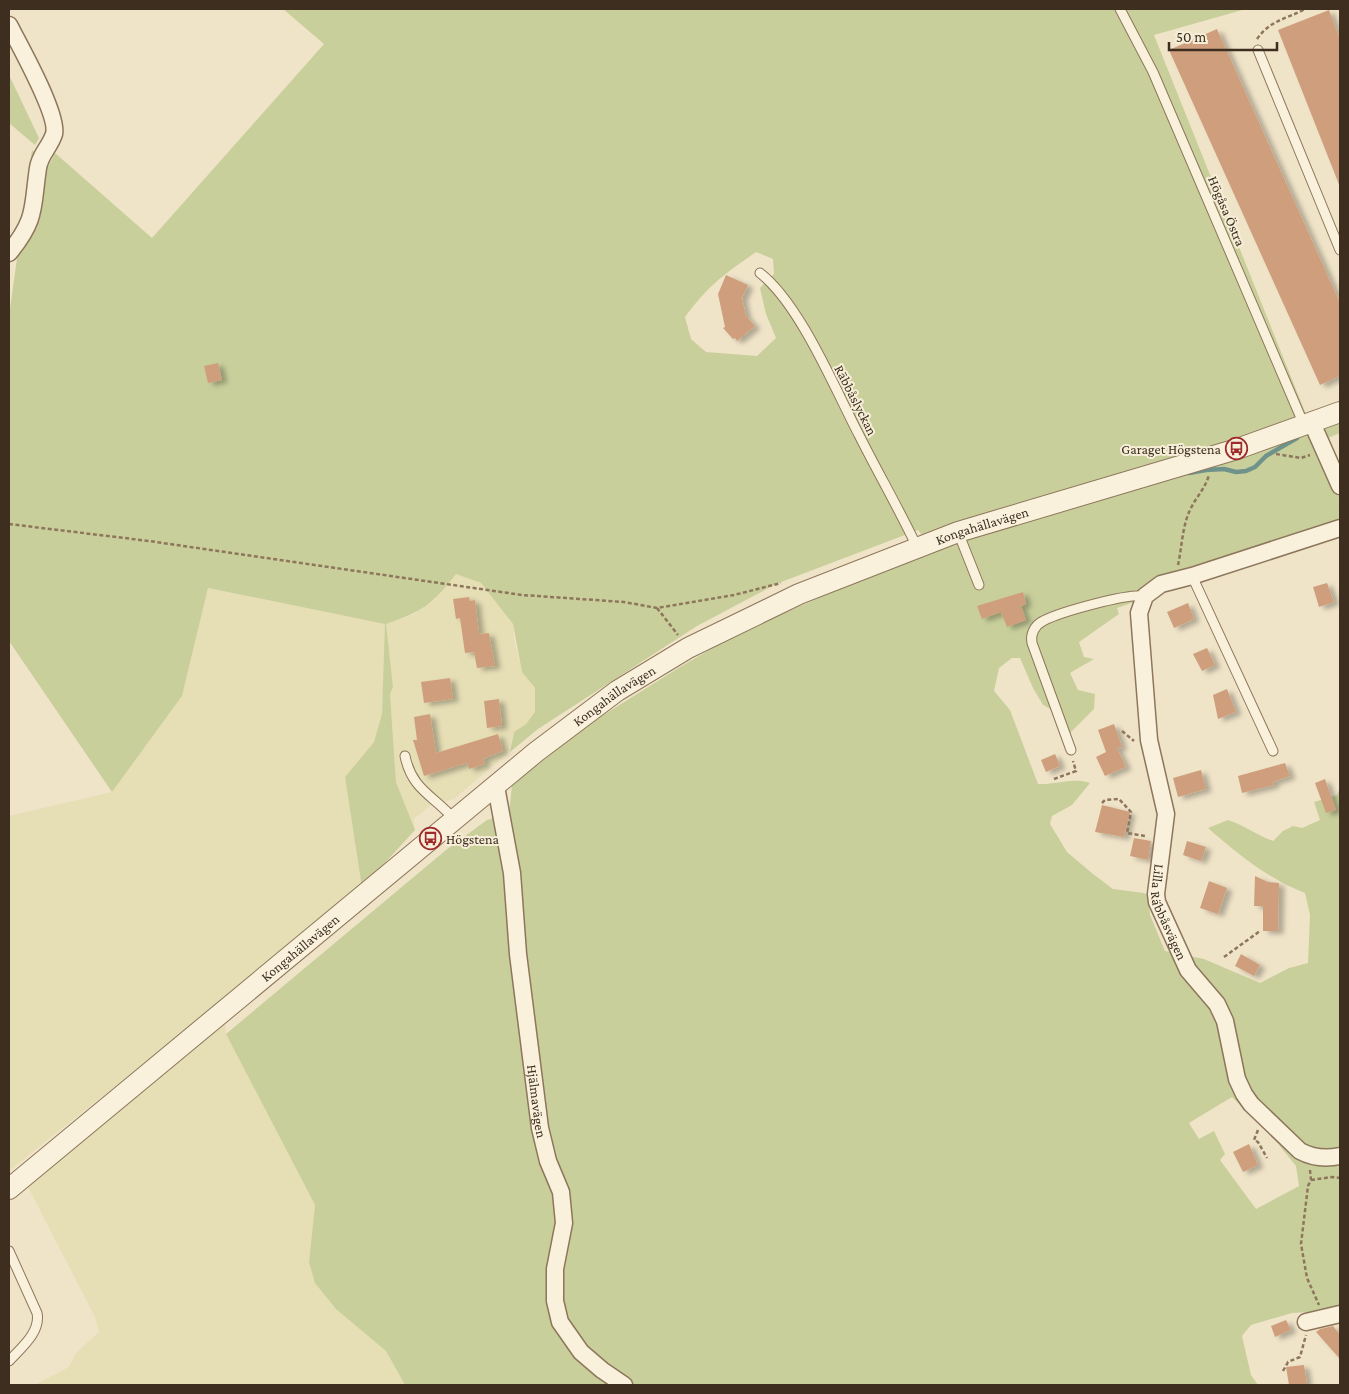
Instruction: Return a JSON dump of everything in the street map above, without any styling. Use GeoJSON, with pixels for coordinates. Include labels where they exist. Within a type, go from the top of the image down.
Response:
{"type":"FeatureCollection","features":[{"type":"Feature","properties":{"kind":"street"},"geometry":{"type":"LineString","coordinates":[[9,25],[52,112],[54,133],[39,159],[35,204],[31,220],[9,252]]}},
{"type":"Feature","properties":{"kind":"street","name":"Kongahällavägen"},"geometry":{"type":"LineString","coordinates":[[9,1189],[492,787],[617,691],[688,648],[799,594],[958,532],[1220,454],[1340,412]]}},
{"type":"Feature","properties":{"kind":"street"},"geometry":{"type":"LineString","coordinates":[[1308,424],[1340,486]]}},
{"type":"Feature","properties":{"kind":"street"},"geometry":{"type":"LineString","coordinates":[[1145,596],[1161,584],[1192,576],[1340,528]]}},
{"type":"Feature","properties":{"kind":"street","name":"Lilla Räbbåsvägen"},"geometry":{"type":"LineString","coordinates":[[1145,596],[1139,613],[1149,740],[1166,814],[1156,894],[1157,902],[1188,970],[1217,1004],[1225,1021],[1237,1079],[1251,1104],[1300,1151],[1309,1156]]}},
{"type":"Feature","properties":{"kind":"street","name":"Hjälmavägen"},"geometry":{"type":"LineString","coordinates":[[492,787],[497,792],[512,873],[518,954],[540,1128],[548,1161],[561,1192],[564,1223],[555,1269],[555,1301],[560,1322],[581,1352],[624,1385]]}},
{"type":"Feature","properties":{"kind":"street"},"geometry":{"type":"LineString","coordinates":[[1309,1156],[1321,1158],[1340,1156]]}},
{"type":"Feature","properties":{"kind":"street"},"geometry":{"type":"LineString","coordinates":[[1306,1322],[1332,1316]]}},
{"type":"Feature","properties":{"kind":"lane","name":"Högåsa Östra"},"geometry":{"type":"LineString","coordinates":[[1120,9],[1153,72],[1308,424]]}},
{"type":"Feature","properties":{"kind":"lane"},"geometry":{"type":"LineString","coordinates":[[1258,50],[1340,250]]}},
{"type":"Feature","properties":{"kind":"lane","name":"Räbbåslyckan"},"geometry":{"type":"LineString","coordinates":[[760,273],[772,282],[782,295],[814,348],[917,548]]}},
{"type":"Feature","properties":{"kind":"lane"},"geometry":{"type":"LineString","coordinates":[[958,532],[980,585]]}},
{"type":"Feature","properties":{"kind":"lane"},"geometry":{"type":"LineString","coordinates":[[1192,576],[1273,751]]}},
{"type":"Feature","properties":{"kind":"lane"},"geometry":{"type":"LineString","coordinates":[[1071,750],[1032,643],[1032,633],[1042,622],[1055,617],[1136,594],[1145,596]]}},
{"type":"Feature","properties":{"kind":"lane"},"geometry":{"type":"LineString","coordinates":[[405,756],[409,774],[415,783],[454,819]]}},
{"type":"Feature","properties":{"kind":"lane"},"geometry":{"type":"LineString","coordinates":[[9,1251],[37,1313],[39,1322],[32,1335],[9,1361]]}},
{"type":"Feature","properties":{"kind":"path"},"geometry":{"type":"LineString","coordinates":[[1258,50],[1257,40],[1271,25],[1282,17],[1305,9]]}},
{"type":"Feature","properties":{"kind":"path"},"geometry":{"type":"LineString","coordinates":[[1175,580],[1187,519],[1194,502],[1206,486],[1210,473]]}},
{"type":"Feature","properties":{"kind":"path"},"geometry":{"type":"LineString","coordinates":[[9,524],[149,541],[522,595],[624,602],[657,608],[734,595],[786,582],[794,586],[799,594]]}},
{"type":"Feature","properties":{"kind":"path"},"geometry":{"type":"LineString","coordinates":[[657,608],[688,648]]}},
{"type":"Feature","properties":{"kind":"path"},"geometry":{"type":"LineString","coordinates":[[1054,779],[1076,770],[1071,750]]}},
{"type":"Feature","properties":{"kind":"path"},"geometry":{"type":"LineString","coordinates":[[1102,803],[1105,800],[1119,799],[1131,812],[1127,832],[1145,836]]}},
{"type":"Feature","properties":{"kind":"path"},"geometry":{"type":"LineString","coordinates":[[1224,957],[1260,931]]}},
{"type":"Feature","properties":{"kind":"path"},"geometry":{"type":"LineString","coordinates":[[1266,1119],[1254,1140],[1258,1142],[1267,1158]]}},
{"type":"Feature","properties":{"kind":"path"},"geometry":{"type":"LineString","coordinates":[[1309,1156],[1311,1180],[1308,1186],[1301,1244],[1307,1278],[1332,1316]]}},
{"type":"Feature","properties":{"kind":"path"},"geometry":{"type":"LineString","coordinates":[[1311,1180],[1332,1177],[1340,1178]]}},
{"type":"Feature","properties":{"kind":"path"},"geometry":{"type":"LineString","coordinates":[[1283,1371],[1288,1362],[1300,1357],[1302,1354],[1306,1322]]}},
{"type":"Feature","properties":{"kind":"shaded area"},"geometry":{"type":"Polygon","coordinates":[[[456,574],[481,583],[513,624],[514,639],[522,672],[535,688],[535,712],[526,724],[514,732],[509,752],[454,799],[431,805],[414,819],[415,830],[396,782],[390,694],[393,687],[386,632],[382,714],[374,742],[345,777],[362,888],[9,1171],[9,816],[112,792],[182,696],[208,588],[386,624],[414,614],[435,600],[456,574]]]}},
{"type":"Feature","properties":{"kind":"shaded area"},"geometry":{"type":"Polygon","coordinates":[[[225,1022],[226,1034],[315,1205],[309,1262],[386,1351],[405,1385],[34,1385],[69,1367],[76,1353],[99,1332],[95,1317],[28,1187],[225,1022]]]}},
{"type":"Feature","properties":{"kind":"green space"},"geometry":{"type":"Polygon","coordinates":[[[283,9],[1246,9],[1154,35],[1340,499],[1340,536],[1331,536],[1117,608],[1119,614],[1079,642],[1084,657],[1094,659],[1070,673],[1078,690],[1095,694],[1094,709],[1068,735],[1052,710],[1043,705],[1033,688],[1020,658],[1012,658],[999,668],[994,691],[1010,710],[1038,784],[1071,781],[1090,783],[1072,805],[1052,816],[1050,824],[1067,852],[1113,889],[1148,895],[1150,915],[1165,951],[1204,959],[1260,983],[1289,968],[1308,963],[1310,915],[1305,893],[1279,881],[1254,865],[1208,828],[1228,820],[1273,841],[1283,831],[1293,826],[1302,828],[1320,820],[1314,802],[1337,795],[1340,788],[1340,1310],[1292,1313],[1251,1325],[1242,1336],[1251,1375],[1258,1385],[405,1385],[386,1351],[336,1309],[315,1283],[309,1262],[315,1205],[226,1034],[446,850],[487,820],[509,814],[512,785],[589,724],[742,631],[840,589],[934,552],[918,530],[776,584],[697,626],[538,729],[510,752],[514,732],[526,724],[535,712],[535,688],[522,672],[513,624],[481,583],[456,574],[426,606],[386,624],[393,687],[390,694],[396,782],[415,830],[362,888],[345,777],[374,742],[382,714],[385,624],[208,588],[182,696],[112,792],[9,641],[9,316],[32,150],[48,167],[55,153],[152,238],[324,44],[283,9]],[[756,252],[717,281],[685,317],[691,339],[706,352],[757,356],[776,338],[766,314],[760,288],[774,274],[773,259],[756,252]],[[1232,1097],[1189,1123],[1199,1139],[1214,1131],[1225,1154],[1220,1160],[1256,1209],[1299,1186],[1296,1166],[1275,1140],[1232,1097]]]}},
{"type":"Feature","properties":{"kind":"green space"},"geometry":{"type":"Polygon","coordinates":[[[9,75],[39,138],[35,145],[9,123],[9,75]]]}},
{"type":"Feature","properties":{"kind":"green space"},"geometry":{"type":"Polygon","coordinates":[[[1340,419],[1340,433],[1323,440],[1327,426],[1340,419]]]}},
{"type":"Feature","properties":{"kind":"building"},"geometry":{"type":"Polygon","coordinates":[[[1329,10],[1340,39],[1340,187],[1278,30],[1329,10]]]}},
{"type":"Feature","properties":{"kind":"building"},"geometry":{"type":"Polygon","coordinates":[[[1217,29],[1340,303],[1340,376],[1320,385],[1169,50],[1217,29]]]}},
{"type":"Feature","properties":{"kind":"building"},"geometry":{"type":"Polygon","coordinates":[[[726,275],[748,285],[742,298],[746,316],[755,326],[737,341],[723,328],[725,327],[718,294],[726,275]]]}},
{"type":"Feature","properties":{"kind":"building"},"geometry":{"type":"Polygon","coordinates":[[[218,363],[222,380],[208,383],[204,366],[218,363]]]}},
{"type":"Feature","properties":{"kind":"building"},"geometry":{"type":"Polygon","coordinates":[[[1327,583],[1334,602],[1319,607],[1313,587],[1327,583]]]}},
{"type":"Feature","properties":{"kind":"building"},"geometry":{"type":"Polygon","coordinates":[[[1023,592],[1026,604],[1021,606],[1026,620],[1007,627],[1001,612],[982,619],[977,606],[1023,592]]]}},
{"type":"Feature","properties":{"kind":"building"},"geometry":{"type":"Polygon","coordinates":[[[469,597],[470,601],[475,600],[479,634],[489,633],[495,666],[477,668],[474,652],[465,653],[460,618],[456,619],[453,599],[469,597]]]}},
{"type":"Feature","properties":{"kind":"building"},"geometry":{"type":"Polygon","coordinates":[[[1188,603],[1194,619],[1174,628],[1167,612],[1188,603]]]}},
{"type":"Feature","properties":{"kind":"building"},"geometry":{"type":"Polygon","coordinates":[[[1207,648],[1215,665],[1202,671],[1193,654],[1207,648]]]}},
{"type":"Feature","properties":{"kind":"building"},"geometry":{"type":"Polygon","coordinates":[[[450,678],[453,699],[424,703],[421,682],[450,678]]]}},
{"type":"Feature","properties":{"kind":"building"},"geometry":{"type":"Polygon","coordinates":[[[1227,689],[1236,712],[1218,719],[1213,695],[1227,689]]]}},
{"type":"Feature","properties":{"kind":"building"},"geometry":{"type":"Polygon","coordinates":[[[499,699],[502,726],[487,728],[484,701],[499,699]]]}},
{"type":"Feature","properties":{"kind":"building"},"geometry":{"type":"Polygon","coordinates":[[[430,714],[436,753],[498,734],[503,751],[483,759],[485,764],[469,769],[467,763],[424,776],[413,740],[417,740],[414,717],[430,714]]]}},
{"type":"Feature","properties":{"kind":"building"},"geometry":{"type":"Polygon","coordinates":[[[1114,724],[1122,747],[1117,748],[1126,767],[1105,776],[1096,757],[1106,752],[1098,730],[1114,724]]]}},
{"type":"Feature","properties":{"kind":"building"},"geometry":{"type":"Polygon","coordinates":[[[1055,754],[1060,766],[1046,772],[1041,760],[1055,754]]]}},
{"type":"Feature","properties":{"kind":"building"},"geometry":{"type":"Polygon","coordinates":[[[1285,763],[1290,776],[1273,782],[1274,785],[1242,793],[1238,776],[1285,763]]]}},
{"type":"Feature","properties":{"kind":"building"},"geometry":{"type":"Polygon","coordinates":[[[1201,770],[1206,789],[1178,797],[1173,778],[1201,770]]]}},
{"type":"Feature","properties":{"kind":"building"},"geometry":{"type":"Polygon","coordinates":[[[1325,779],[1336,810],[1326,813],[1315,783],[1325,779]]]}},
{"type":"Feature","properties":{"kind":"building"},"geometry":{"type":"Polygon","coordinates":[[[1102,805],[1130,812],[1124,837],[1095,832],[1102,805]]]}},
{"type":"Feature","properties":{"kind":"building"},"geometry":{"type":"Polygon","coordinates":[[[1134,838],[1151,841],[1148,860],[1130,856],[1134,838]]]}},
{"type":"Feature","properties":{"kind":"building"},"geometry":{"type":"Polygon","coordinates":[[[1187,841],[1206,847],[1201,861],[1183,855],[1187,841]]]}},
{"type":"Feature","properties":{"kind":"building"},"geometry":{"type":"Polygon","coordinates":[[[1255,876],[1268,882],[1279,883],[1278,931],[1263,931],[1263,906],[1254,906],[1255,876]]]}},
{"type":"Feature","properties":{"kind":"building"},"geometry":{"type":"Polygon","coordinates":[[[1209,881],[1227,888],[1218,914],[1200,908],[1209,881]]]}},
{"type":"Feature","properties":{"kind":"building"},"geometry":{"type":"Polygon","coordinates":[[[1241,954],[1260,965],[1254,976],[1235,966],[1241,954]]]}},
{"type":"Feature","properties":{"kind":"building"},"geometry":{"type":"Polygon","coordinates":[[[1249,1144],[1258,1165],[1243,1172],[1233,1152],[1249,1144]]]}},
{"type":"Feature","properties":{"kind":"building"},"geometry":{"type":"Polygon","coordinates":[[[1286,1320],[1291,1330],[1275,1337],[1271,1326],[1286,1320]]]}},
{"type":"Feature","properties":{"kind":"building"},"geometry":{"type":"Polygon","coordinates":[[[1333,1326],[1340,1335],[1340,1359],[1316,1332],[1333,1326]]]}},
{"type":"Feature","properties":{"kind":"building"},"geometry":{"type":"Polygon","coordinates":[[[1304,1365],[1307,1385],[1289,1385],[1286,1367],[1304,1365]]]}},
{"type":"Feature","properties":{"kind":"waterway"},"geometry":{"type":"LineString","coordinates":[[1189,473],[1224,469],[1236,472],[1246,471],[1255,467],[1266,456],[1297,438]]}},
{"type":"Feature","properties":{"kind":"place","name":"Garaget Högstena"},"geometry":{"type":"Point","coordinates":[1237,449]}},
{"type":"Feature","properties":{"kind":"place","name":"Högstena"},"geometry":{"type":"Point","coordinates":[430,839]}}]}
